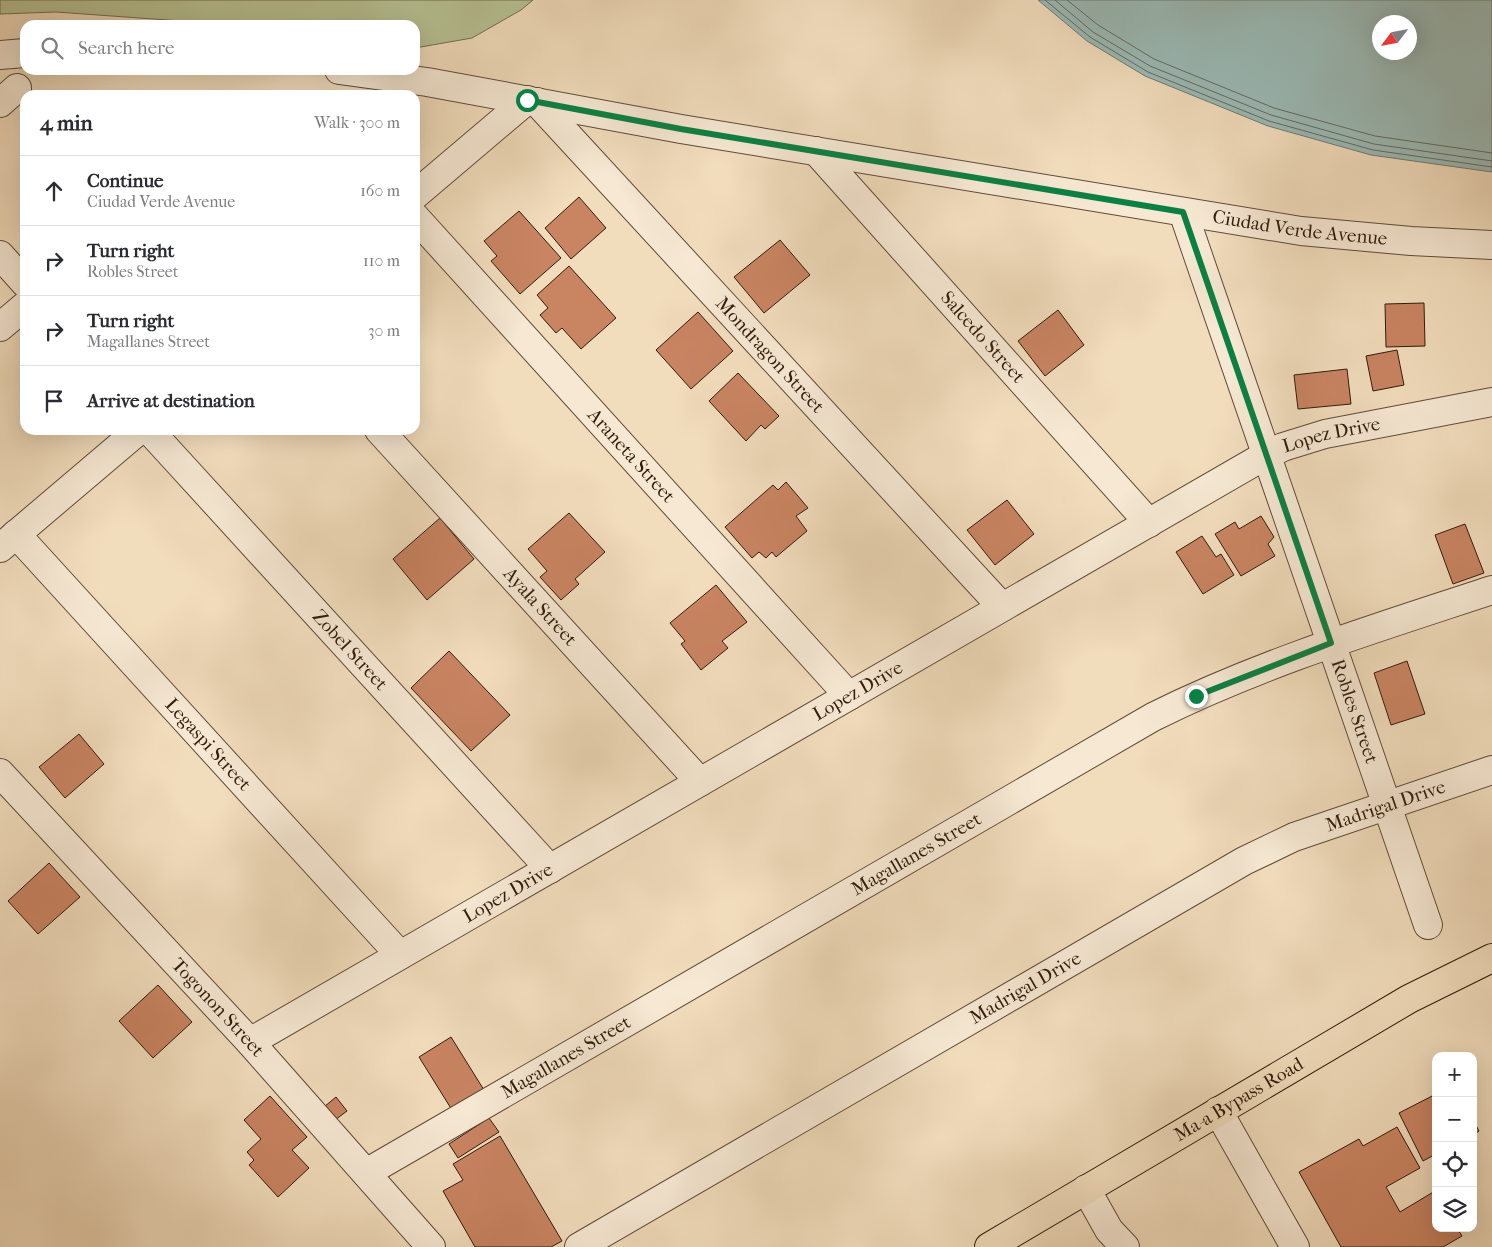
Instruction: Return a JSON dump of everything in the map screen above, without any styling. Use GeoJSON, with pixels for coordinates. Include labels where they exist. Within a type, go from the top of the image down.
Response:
{"type":"FeatureCollection","features":[{"type":"Feature","properties":{"kind":"main road","name":"Ma-a Bypass Road"},"geometry":{"type":"LineString","coordinates":[[989,1247],[1409,999],[1492,958]]}},
{"type":"Feature","properties":{"kind":"street"},"geometry":{"type":"LineString","coordinates":[[0,54],[20,54]]}},
{"type":"Feature","properties":{"kind":"street","name":"Ciudad Verde Avenue"},"geometry":{"type":"LineString","coordinates":[[376,75],[427,82],[816,151],[1301,231],[1411,241],[1492,245]]}},
{"type":"Feature","properties":{"kind":"street"},"geometry":{"type":"LineString","coordinates":[[420,191],[532,101]]}},
{"type":"Feature","properties":{"kind":"street","name":"Mondragon Street"},"geometry":{"type":"LineString","coordinates":[[532,101],[1002,607]]}},
{"type":"Feature","properties":{"kind":"street","name":"Salcedo Street"},"geometry":{"type":"LineString","coordinates":[[816,151],[1149,523]]}},
{"type":"Feature","properties":{"kind":"street","name":"Robles Street"},"geometry":{"type":"LineString","coordinates":[[1183,212],[1428,925]]}},
{"type":"Feature","properties":{"kind":"street","name":"Araneta Street"},"geometry":{"type":"LineString","coordinates":[[420,223],[849,696]]}},
{"type":"Feature","properties":{"kind":"street"},"geometry":{"type":"LineString","coordinates":[[0,255],[20,277]]}},
{"type":"Feature","properties":{"kind":"street"},"geometry":{"type":"LineString","coordinates":[[0,327],[20,310]]}},
{"type":"Feature","properties":{"kind":"street","name":"Lopez Drive"},"geometry":{"type":"LineString","coordinates":[[250,1042],[1266,455],[1283,447],[1325,434],[1492,402]]}},
{"type":"Feature","properties":{"kind":"street"},"geometry":{"type":"LineString","coordinates":[[8,541],[133,435]]}},
{"type":"Feature","properties":{"kind":"street","name":"Zobel Street"},"geometry":{"type":"LineString","coordinates":[[154,435],[550,869]]}},
{"type":"Feature","properties":{"kind":"street","name":"Ayala Street"},"geometry":{"type":"LineString","coordinates":[[384,435],[700,782]]}},
{"type":"Feature","properties":{"kind":"street","name":"Legaspi Street"},"geometry":{"type":"LineString","coordinates":[[8,541],[400,955]]}},
{"type":"Feature","properties":{"kind":"street","name":"Magallanes Street"},"geometry":{"type":"LineString","coordinates":[[366,1173],[1153,717],[1234,680],[1331,643],[1492,590]]}},
{"type":"Feature","properties":{"kind":"street","name":"Madrigal Drive"},"geometry":{"type":"LineString","coordinates":[[579,1247],[1244,861],[1294,837],[1492,770]]}},
{"type":"Feature","properties":{"kind":"street","name":"Togonon Street"},"geometry":{"type":"LineString","coordinates":[[0,773],[250,1042],[431,1247]]}},
{"type":"Feature","properties":{"kind":"street"},"geometry":{"type":"LineString","coordinates":[[1218,1112],[1295,1247]]}},
{"type":"Feature","properties":{"kind":"street"},"geometry":{"type":"LineString","coordinates":[[1086,1189],[1109,1230],[1126,1247]]}},
{"type":"Feature","properties":{"kind":"green space"},"geometry":{"type":"Polygon","coordinates":[[[0,0],[533,0],[521,10],[472,38],[420,47],[420,20],[167,20],[56,12],[0,14],[0,0]]]}},
{"type":"Feature","properties":{"kind":"water"},"geometry":{"type":"Polygon","coordinates":[[[1038,0],[1492,0],[1492,172],[1371,155],[1268,126],[1145,76],[1087,41],[1038,0]]]}},
{"type":"Feature","properties":{"kind":"building"},"geometry":{"type":"Polygon","coordinates":[[[579,197],[606,228],[571,259],[545,228],[579,197]]]}},
{"type":"Feature","properties":{"kind":"building"},"geometry":{"type":"Polygon","coordinates":[[[519,211],[561,258],[520,294],[491,261],[497,256],[484,241],[519,211]]]}},
{"type":"Feature","properties":{"kind":"building"},"geometry":{"type":"Polygon","coordinates":[[[780,240],[810,275],[764,313],[734,277],[780,240]]]}},
{"type":"Feature","properties":{"kind":"building"},"geometry":{"type":"Polygon","coordinates":[[[569,266],[616,318],[581,349],[562,328],[556,333],[540,315],[548,308],[537,295],[569,266]]]}},
{"type":"Feature","properties":{"kind":"building"},"geometry":{"type":"Polygon","coordinates":[[[1424,303],[1425,346],[1386,347],[1385,304],[1424,303]]]}},
{"type":"Feature","properties":{"kind":"building"},"geometry":{"type":"Polygon","coordinates":[[[1058,310],[1084,345],[1045,376],[1018,341],[1058,310]]]}},
{"type":"Feature","properties":{"kind":"building"},"geometry":{"type":"Polygon","coordinates":[[[698,312],[733,351],[691,389],[656,350],[698,312]]]}},
{"type":"Feature","properties":{"kind":"building"},"geometry":{"type":"Polygon","coordinates":[[[1397,350],[1404,385],[1373,391],[1366,356],[1397,350]]]}},
{"type":"Feature","properties":{"kind":"building"},"geometry":{"type":"Polygon","coordinates":[[[1347,369],[1351,404],[1298,409],[1294,375],[1347,369]]]}},
{"type":"Feature","properties":{"kind":"building"},"geometry":{"type":"Polygon","coordinates":[[[738,373],[779,416],[765,429],[761,425],[746,441],[709,401],[738,373]]]}},
{"type":"Feature","properties":{"kind":"building"},"geometry":{"type":"Polygon","coordinates":[[[786,482],[808,508],[796,516],[807,531],[776,557],[772,552],[766,558],[759,552],[752,558],[725,527],[773,485],[778,490],[786,482]]]}},
{"type":"Feature","properties":{"kind":"building"},"geometry":{"type":"Polygon","coordinates":[[[1007,500],[1034,534],[995,565],[967,530],[1007,500]]]}},
{"type":"Feature","properties":{"kind":"building"},"geometry":{"type":"Polygon","coordinates":[[[569,513],[605,552],[575,579],[579,584],[561,600],[540,577],[547,571],[528,549],[569,513]]]}},
{"type":"Feature","properties":{"kind":"building"},"geometry":{"type":"Polygon","coordinates":[[[1261,516],[1274,537],[1268,544],[1275,556],[1241,576],[1215,534],[1235,522],[1239,529],[1261,516]]]}},
{"type":"Feature","properties":{"kind":"building"},"geometry":{"type":"Polygon","coordinates":[[[440,518],[474,559],[427,600],[393,559],[440,518]]]}},
{"type":"Feature","properties":{"kind":"building"},"geometry":{"type":"Polygon","coordinates":[[[1465,524],[1484,573],[1453,584],[1435,535],[1465,524]]]}},
{"type":"Feature","properties":{"kind":"building"},"geometry":{"type":"Polygon","coordinates":[[[1202,536],[1216,557],[1221,554],[1234,575],[1203,594],[1176,552],[1202,536]]]}},
{"type":"Feature","properties":{"kind":"building"},"geometry":{"type":"Polygon","coordinates":[[[716,585],[747,622],[722,641],[728,648],[701,670],[681,644],[685,641],[670,623],[716,585]]]}},
{"type":"Feature","properties":{"kind":"building"},"geometry":{"type":"Polygon","coordinates":[[[449,651],[510,715],[471,751],[411,688],[449,651]]]}},
{"type":"Feature","properties":{"kind":"building"},"geometry":{"type":"Polygon","coordinates":[[[1407,661],[1425,714],[1391,725],[1374,673],[1407,661]]]}},
{"type":"Feature","properties":{"kind":"building"},"geometry":{"type":"Polygon","coordinates":[[[79,734],[104,764],[65,798],[39,767],[79,734]]]}},
{"type":"Feature","properties":{"kind":"building"},"geometry":{"type":"Polygon","coordinates":[[[49,863],[80,897],[38,934],[8,901],[49,863]]]}},
{"type":"Feature","properties":{"kind":"building"},"geometry":{"type":"Polygon","coordinates":[[[158,985],[192,1022],[153,1058],[119,1021],[158,985]]]}},
{"type":"Feature","properties":{"kind":"building"},"geometry":{"type":"Polygon","coordinates":[[[451,1037],[484,1090],[452,1110],[419,1057],[451,1037]]]}},
{"type":"Feature","properties":{"kind":"building"},"geometry":{"type":"Polygon","coordinates":[[[270,1096],[307,1137],[292,1150],[309,1168],[278,1197],[249,1165],[254,1160],[247,1152],[261,1139],[244,1120],[270,1096]]]}},
{"type":"Feature","properties":{"kind":"building"},"geometry":{"type":"Polygon","coordinates":[[[1432,1096],[1432,1156],[1423,1161],[1399,1113],[1432,1096]]]}},
{"type":"Feature","properties":{"kind":"building"},"geometry":{"type":"Polygon","coordinates":[[[336,1097],[347,1111],[335,1120],[324,1107],[336,1097]]]}},
{"type":"Feature","properties":{"kind":"building"},"geometry":{"type":"Polygon","coordinates":[[[489,1118],[499,1132],[458,1158],[449,1144],[489,1118]]]}},
{"type":"Feature","properties":{"kind":"building"},"geometry":{"type":"Polygon","coordinates":[[[1397,1127],[1420,1168],[1386,1187],[1400,1212],[1432,1193],[1432,1232],[1460,1232],[1462,1236],[1443,1247],[1341,1247],[1299,1172],[1359,1139],[1363,1146],[1397,1127]]]}},
{"type":"Feature","properties":{"kind":"building"},"geometry":{"type":"Polygon","coordinates":[[[500,1136],[562,1241],[551,1247],[475,1247],[443,1191],[463,1180],[453,1164],[500,1136]]]}},
{"type":"Feature","properties":{"kind":"route"},"geometry":{"type":"LineString","coordinates":[[527,100],[681,129],[1183,212],[1331,643],[1196,696]]}}]}
